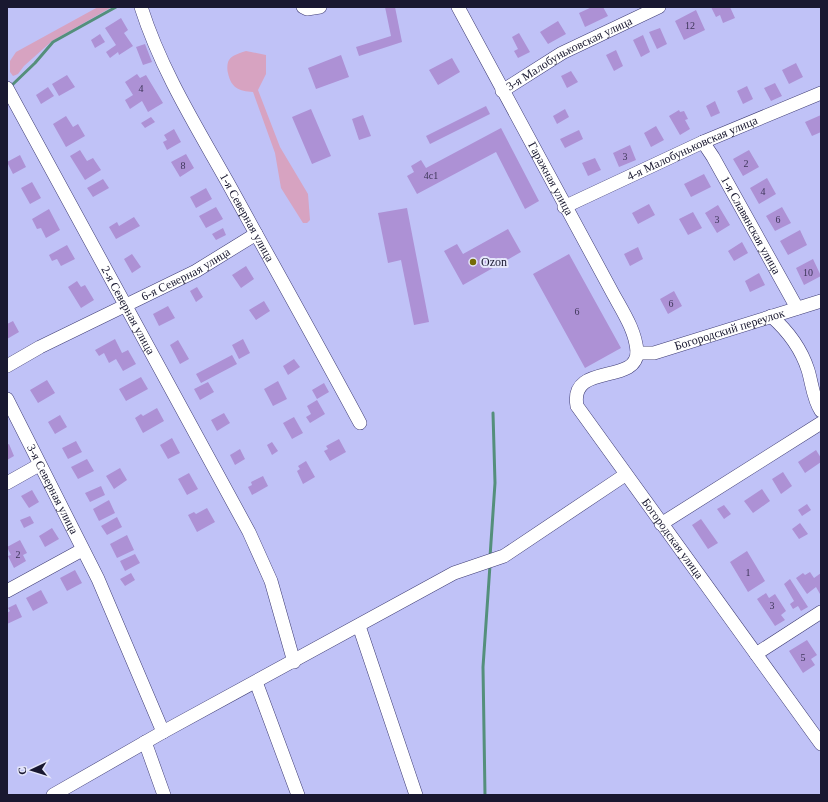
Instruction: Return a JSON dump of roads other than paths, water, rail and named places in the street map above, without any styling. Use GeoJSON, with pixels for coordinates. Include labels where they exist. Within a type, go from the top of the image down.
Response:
{"type":"FeatureCollection","features":[{"type":"Feature","properties":{"kind":"street","name":"1-я Северная улица"},"geometry":{"type":"LineString","coordinates":[[141,7],[146,24],[172,84],[360,424]]}},
{"type":"Feature","properties":{"kind":"street"},"geometry":{"type":"LineString","coordinates":[[303,7],[307,9],[320,7]]}},
{"type":"Feature","properties":{"kind":"street","name":"Гаражная улица"},"geometry":{"type":"LineString","coordinates":[[458,7],[564,207],[629,324],[637,353]]}},
{"type":"Feature","properties":{"kind":"street","name":"3-я Малобуньковская улица"},"geometry":{"type":"LineString","coordinates":[[502,91],[562,52],[659,7]]}},
{"type":"Feature","properties":{"kind":"street","name":"2-я Северная улица"},"geometry":{"type":"LineString","coordinates":[[7,88],[249,532],[271,581],[294,662]]}},
{"type":"Feature","properties":{"kind":"street","name":"4-я Малобуньковская улица"},"geometry":{"type":"LineString","coordinates":[[564,207],[703,142],[821,93]]}},
{"type":"Feature","properties":{"kind":"street","name":"1-я Славянская улица"},"geometry":{"type":"LineString","coordinates":[[703,142],[717,164],[797,308]]}},
{"type":"Feature","properties":{"kind":"street","name":"6-я Северная улица"},"geometry":{"type":"LineString","coordinates":[[7,366],[40,348],[126,307],[196,271],[256,234]]}},
{"type":"Feature","properties":{"kind":"street","name":"Богородский переулок"},"geometry":{"type":"LineString","coordinates":[[637,353],[654,353],[821,301]]}},
{"type":"Feature","properties":{"kind":"street"},"geometry":{"type":"LineString","coordinates":[[771,316],[788,331],[799,349],[808,369],[813,390],[821,411]]}},
{"type":"Feature","properties":{"kind":"street","name":"Богородская улица"},"geometry":{"type":"LineString","coordinates":[[637,353],[630,366],[583,383],[579,387],[576,400],[577,406],[584,418],[821,744]]}},
{"type":"Feature","properties":{"kind":"street","name":"3-я Северная улица"},"geometry":{"type":"LineString","coordinates":[[7,399],[39,465],[98,579],[163,732]]}},
{"type":"Feature","properties":{"kind":"street"},"geometry":{"type":"LineString","coordinates":[[661,524],[821,423]]}},
{"type":"Feature","properties":{"kind":"street"},"geometry":{"type":"LineString","coordinates":[[7,482],[39,465]]}},
{"type":"Feature","properties":{"kind":"street"},"geometry":{"type":"LineString","coordinates":[[53,795],[144,742],[454,574],[504,556],[626,475]]}},
{"type":"Feature","properties":{"kind":"street"},"geometry":{"type":"LineString","coordinates":[[7,591],[82,550]]}},
{"type":"Feature","properties":{"kind":"street"},"geometry":{"type":"LineString","coordinates":[[756,654],[821,612]]}},
{"type":"Feature","properties":{"kind":"street"},"geometry":{"type":"LineString","coordinates":[[359,626],[416,795]]}},
{"type":"Feature","properties":{"kind":"street"},"geometry":{"type":"LineString","coordinates":[[256,682],[298,795]]}},
{"type":"Feature","properties":{"kind":"street"},"geometry":{"type":"LineString","coordinates":[[144,742],[164,795]]}},
{"type":"Feature","properties":{"kind":"waterway"},"geometry":{"type":"LineString","coordinates":[[10,87],[35,63],[53,42],[116,7]]}},
{"type":"Feature","properties":{"kind":"waterway"},"geometry":{"type":"LineString","coordinates":[[490,557],[495,483],[493,413]]}},
{"type":"Feature","properties":{"kind":"waterway"},"geometry":{"type":"LineString","coordinates":[[485,795],[483,667],[490,565]]}},
{"type":"Feature","properties":{"kind":"place","name":"Ozon"},"geometry":{"type":"Point","coordinates":[473,262]}}]}
